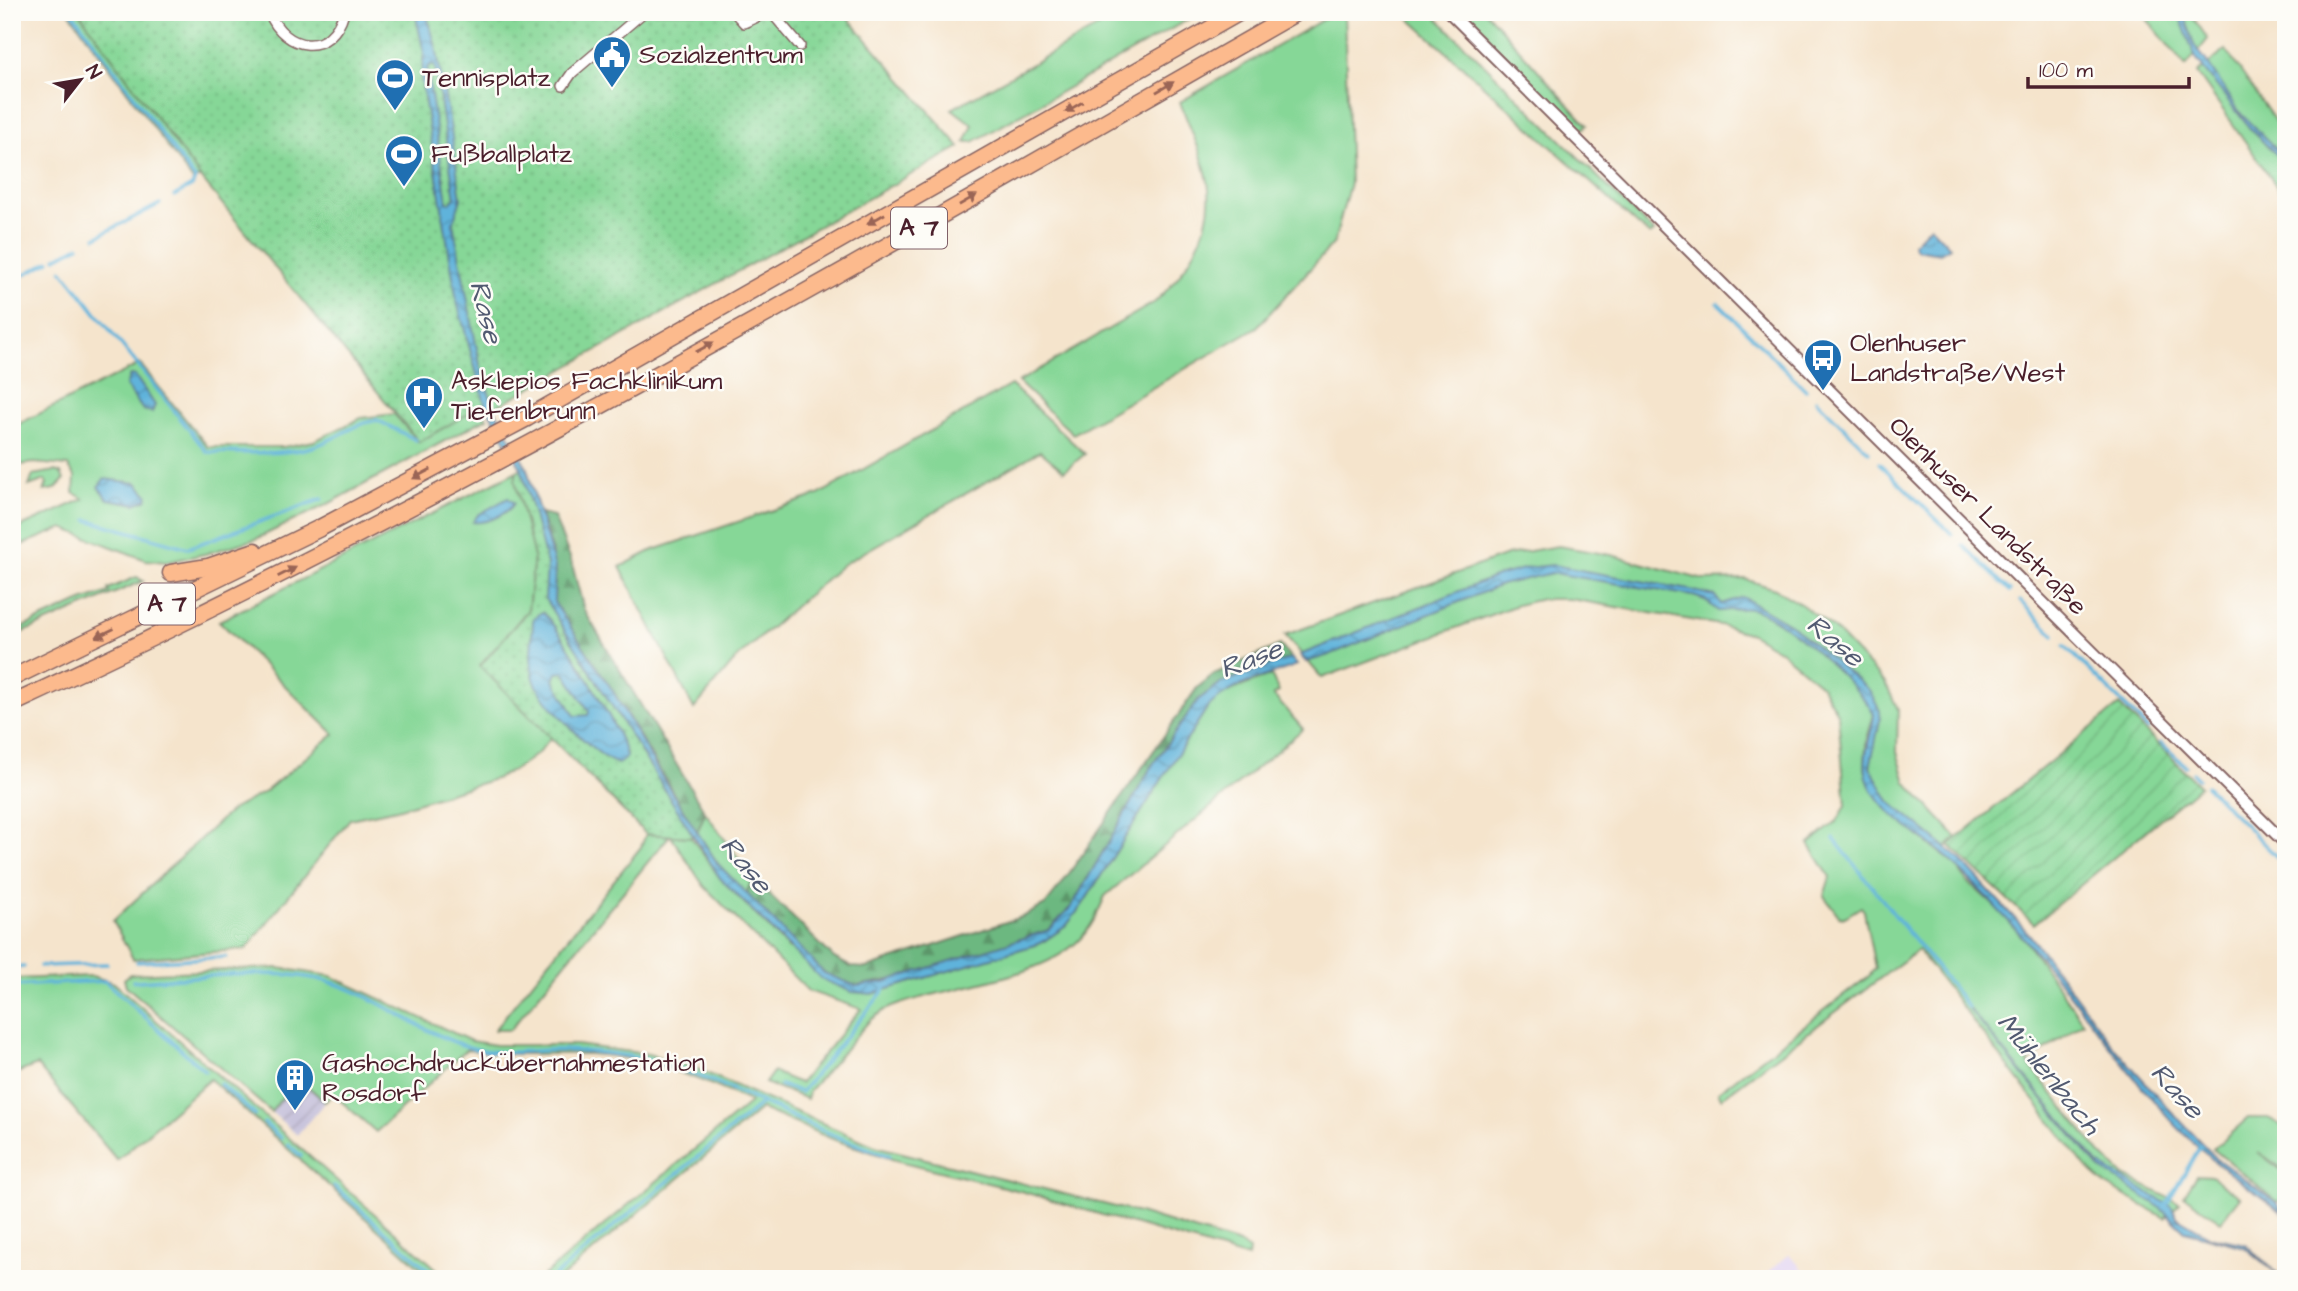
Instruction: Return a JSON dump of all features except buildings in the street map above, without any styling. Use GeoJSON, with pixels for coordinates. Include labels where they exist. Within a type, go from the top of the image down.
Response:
{"type":"FeatureCollection","features":[{"type":"Feature","properties":{"kind":"highway","name":"A 7"},"geometry":{"type":"LineString","coordinates":[[12,678],[320,528],[527,418],[1240,12]]}},
{"type":"Feature","properties":{"kind":"highway","name":"A 7"},"geometry":{"type":"LineString","coordinates":[[12,704],[183,625],[497,463],[1297,12]]}},
{"type":"Feature","properties":{"kind":"highway"},"geometry":{"type":"LineString","coordinates":[[171,573],[208,567],[320,528]]}},
{"type":"Feature","properties":{"kind":"street"},"geometry":{"type":"LineString","coordinates":[[269,12],[286,36],[296,42],[317,44],[334,35],[344,12]]}},
{"type":"Feature","properties":{"kind":"street"},"geometry":{"type":"LineString","coordinates":[[563,86],[572,73],[644,12]]}},
{"type":"Feature","properties":{"kind":"street"},"geometry":{"type":"LineString","coordinates":[[734,12],[744,23],[769,12],[800,46]]}},
{"type":"Feature","properties":{"kind":"street","name":"Olenhuser Landstraße"},"geometry":{"type":"LineString","coordinates":[[1448,12],[2286,845]]}},
{"type":"Feature","properties":{"kind":"shaded area"},"geometry":{"type":"Polygon","coordinates":[[[298,1077],[325,1102],[297,1135],[271,1112],[298,1077]]]}},
{"type":"Feature","properties":{"kind":"shaded area"},"geometry":{"type":"Polygon","coordinates":[[[1789,1254],[1811,1279],[1759,1279],[1789,1254]]]}},
{"type":"Feature","properties":{"kind":"green space"},"geometry":{"type":"Polygon","coordinates":[[[69,12],[79,12],[200,177],[193,181],[69,12]]]}},
{"type":"Feature","properties":{"kind":"green space","name":"Asklepios Fachklinikum Tiefenbrunn"},"geometry":{"type":"Polygon","coordinates":[[[79,12],[843,12],[960,147],[494,408],[485,404],[419,442],[200,177],[79,12]]]}},
{"type":"Feature","properties":{"kind":"green space"},"geometry":{"type":"Polygon","coordinates":[[[1125,12],[1201,12],[973,142],[965,142],[973,125],[952,109],[1125,12]]]}},
{"type":"Feature","properties":{"kind":"green space"},"geometry":{"type":"Polygon","coordinates":[[[1336,12],[1344,12],[1350,183],[1334,243],[1257,327],[1073,434],[1018,382],[1155,302],[1177,279],[1195,251],[1206,221],[1209,189],[1201,156],[1180,102],[1336,12]]]}},
{"type":"Feature","properties":{"kind":"green space"},"geometry":{"type":"Polygon","coordinates":[[[1402,12],[1431,12],[1654,232],[1650,235],[1639,226],[1402,12]]]}},
{"type":"Feature","properties":{"kind":"green space"},"geometry":{"type":"Polygon","coordinates":[[[1458,12],[1486,12],[1587,125],[1579,132],[1458,12]]]}},
{"type":"Feature","properties":{"kind":"green space"},"geometry":{"type":"Polygon","coordinates":[[[2141,12],[2189,12],[2208,39],[2186,67],[2141,12]]]}},
{"type":"Feature","properties":{"kind":"green space"},"geometry":{"type":"Polygon","coordinates":[[[2226,50],[2286,137],[2286,204],[2275,184],[2197,73],[2226,50]]]}},
{"type":"Feature","properties":{"kind":"green space"},"geometry":{"type":"Polygon","coordinates":[[[140,364],[208,447],[283,447],[314,441],[361,418],[394,414],[419,442],[480,406],[487,418],[330,503],[256,539],[205,554],[166,562],[146,560],[63,528],[12,549],[12,531],[84,499],[74,493],[75,476],[68,466],[34,463],[12,466],[12,427],[140,364]]]}},
{"type":"Feature","properties":{"kind":"green space"},"geometry":{"type":"Polygon","coordinates":[[[1011,385],[1085,454],[1064,471],[1040,451],[842,565],[737,658],[694,709],[620,567],[651,551],[818,495],[1011,385]]]}},
{"type":"Feature","properties":{"kind":"green space"},"geometry":{"type":"Polygon","coordinates":[[[526,466],[555,567],[554,602],[613,691],[697,833],[691,837],[646,834],[480,666],[528,610],[534,557],[515,481],[517,471],[526,466]]]}},
{"type":"Feature","properties":{"kind":"green space"},"geometry":{"type":"Polygon","coordinates":[[[55,471],[61,473],[64,480],[55,489],[44,491],[47,484],[45,480],[29,486],[33,475],[55,471]]]}},
{"type":"Feature","properties":{"kind":"green space"},"geometry":{"type":"Polygon","coordinates":[[[517,471],[534,557],[528,610],[481,666],[551,737],[539,752],[498,778],[397,809],[350,819],[246,949],[133,959],[113,921],[230,811],[266,791],[334,734],[219,621],[517,471]]]}},
{"type":"Feature","properties":{"kind":"green space"},"geometry":{"type":"Polygon","coordinates":[[[541,514],[554,517],[571,560],[584,610],[705,812],[697,833],[646,834],[480,666],[528,610],[552,553],[541,514]]]}},
{"type":"Feature","properties":{"kind":"green space"},"geometry":{"type":"Polygon","coordinates":[[[1558,546],[1611,555],[1704,580],[1745,579],[1775,589],[1834,629],[1885,683],[1898,709],[1897,752],[1906,782],[1957,838],[1946,848],[1899,812],[1879,790],[1870,765],[1880,711],[1874,714],[1866,743],[1865,769],[1890,812],[1956,866],[1967,881],[1999,910],[2025,940],[2083,1022],[2028,1063],[2101,1154],[2124,1176],[2180,1203],[2165,1218],[2106,1185],[2086,1167],[1918,950],[1721,1098],[1718,1092],[1869,976],[1875,968],[1864,911],[1861,907],[1845,917],[1839,916],[1824,896],[1830,877],[1809,844],[1837,821],[1846,806],[1838,715],[1821,685],[1779,650],[1751,634],[1720,625],[1570,599],[1542,599],[1517,605],[1322,678],[1285,635],[1507,555],[1558,546]]]}},
{"type":"Feature","properties":{"kind":"green space"},"geometry":{"type":"Polygon","coordinates":[[[137,577],[143,581],[12,637],[14,631],[109,592],[108,589],[137,577]]]}},
{"type":"Feature","properties":{"kind":"green space"},"geometry":{"type":"Polygon","coordinates":[[[1280,645],[1291,658],[1221,683],[1199,700],[1153,764],[1072,906],[1049,930],[901,978],[856,986],[824,973],[746,894],[753,878],[834,958],[851,967],[867,968],[1024,916],[1045,905],[1061,885],[1197,688],[1214,674],[1280,645]]]}},
{"type":"Feature","properties":{"kind":"green space"},"geometry":{"type":"Polygon","coordinates":[[[1271,675],[1279,692],[1273,695],[1303,729],[1105,896],[1097,915],[1077,942],[1059,955],[1012,975],[885,1010],[870,1020],[809,1091],[807,1099],[765,1083],[773,1072],[800,1083],[861,1009],[808,991],[704,886],[670,836],[691,837],[720,878],[788,948],[872,994],[1041,943],[1066,926],[1083,904],[1207,708],[1220,695],[1271,675]]]}},
{"type":"Feature","properties":{"kind":"green space"},"geometry":{"type":"Polygon","coordinates":[[[2119,705],[2200,786],[2034,924],[1949,845],[2119,705]]]}},
{"type":"Feature","properties":{"kind":"green space"},"geometry":{"type":"Polygon","coordinates":[[[705,812],[753,878],[746,894],[718,864],[697,833],[705,812]]]}},
{"type":"Feature","properties":{"kind":"green space"},"geometry":{"type":"Polygon","coordinates":[[[646,834],[670,836],[510,1030],[494,1030],[641,847],[646,834]]]}},
{"type":"Feature","properties":{"kind":"green space"},"geometry":{"type":"Polygon","coordinates":[[[278,968],[331,976],[471,1041],[495,1045],[576,1045],[648,1054],[695,1068],[875,1146],[1139,1213],[1239,1244],[1249,1250],[1248,1258],[1024,1192],[895,1160],[835,1140],[761,1109],[560,1279],[540,1279],[751,1102],[693,1077],[653,1064],[612,1056],[513,1054],[467,1049],[376,1132],[333,1094],[325,1102],[298,1077],[271,1112],[126,986],[124,979],[130,974],[278,968]]]}},
{"type":"Feature","properties":{"kind":"green space"},"geometry":{"type":"Polygon","coordinates":[[[92,976],[114,983],[448,1279],[433,1279],[210,1079],[117,1160],[37,1065],[12,1075],[12,979],[92,976]]]}},
{"type":"Feature","properties":{"kind":"green space"},"geometry":{"type":"Polygon","coordinates":[[[2248,1118],[2268,1118],[2286,1128],[2286,1171],[2258,1152],[2286,1174],[2286,1197],[2278,1202],[2213,1149],[2248,1118]]]}},
{"type":"Feature","properties":{"kind":"green space"},"geometry":{"type":"Polygon","coordinates":[[[2197,1175],[2211,1176],[2240,1197],[2221,1221],[2184,1196],[2197,1175]]]}},
{"type":"Feature","properties":{"kind":"water"},"geometry":{"type":"Polygon","coordinates":[[[415,12],[426,12],[436,47],[461,199],[453,223],[480,365],[494,408],[526,466],[555,567],[554,602],[613,691],[660,774],[718,864],[824,973],[856,986],[884,982],[1049,930],[1072,906],[1153,764],[1198,700],[1221,683],[1291,658],[1297,665],[1238,687],[1207,708],[1083,904],[1066,926],[1041,943],[872,994],[852,992],[821,979],[720,878],[545,599],[547,564],[521,468],[485,404],[457,302],[421,78],[424,53],[415,12]],[[432,64],[427,68],[447,202],[450,203],[455,198],[435,67],[432,64]]]}},
{"type":"Feature","properties":{"kind":"water"},"geometry":{"type":"Polygon","coordinates":[[[2178,12],[2184,12],[2194,45],[2241,114],[2286,159],[2286,164],[2251,130],[2196,59],[2178,12]]]}},
{"type":"Feature","properties":{"kind":"water"},"geometry":{"type":"Polygon","coordinates":[[[1930,226],[1950,247],[1940,253],[1916,249],[1913,244],[1930,226]]]}},
{"type":"Feature","properties":{"kind":"water"},"geometry":{"type":"Polygon","coordinates":[[[130,375],[135,376],[155,405],[152,412],[143,410],[126,386],[130,375]]]}},
{"type":"Feature","properties":{"kind":"water"},"geometry":{"type":"Polygon","coordinates":[[[104,479],[137,483],[148,495],[147,499],[136,504],[108,499],[98,487],[104,479]]]}},
{"type":"Feature","properties":{"kind":"water"},"geometry":{"type":"Polygon","coordinates":[[[508,498],[514,503],[502,514],[490,520],[473,522],[478,515],[508,498]]]}},
{"type":"Feature","properties":{"kind":"water"},"geometry":{"type":"Polygon","coordinates":[[[1553,565],[1690,590],[1715,596],[1721,604],[1743,597],[1791,625],[1869,690],[1880,711],[1870,767],[1889,801],[1961,860],[2029,934],[2114,1047],[2171,1111],[2217,1159],[2277,1203],[2286,1215],[2186,1136],[2137,1081],[2024,938],[1945,855],[1898,819],[1877,798],[1865,768],[1874,714],[1837,670],[1799,637],[1764,614],[1751,609],[1718,611],[1705,600],[1693,596],[1552,573],[1501,585],[1329,655],[1306,662],[1300,655],[1497,576],[1553,565]]]}},
{"type":"Feature","properties":{"kind":"water"},"geometry":{"type":"Polygon","coordinates":[[[542,612],[550,621],[590,683],[623,747],[626,758],[618,764],[584,740],[557,713],[538,688],[531,664],[533,618],[542,612]],[[564,672],[557,673],[554,680],[575,716],[588,715],[589,711],[564,672]]]}},
{"type":"Feature","properties":{"kind":"water"},"geometry":{"type":"Polygon","coordinates":[[[1965,1004],[2098,1164],[2171,1206],[2178,1218],[2209,1236],[2245,1244],[2280,1276],[2244,1247],[2185,1231],[2158,1206],[2099,1168],[1965,1004]]]}},
{"type":"Feature","properties":{"kind":"waterway"},"geometry":{"type":"LineString","coordinates":[[72,12],[195,179],[192,186],[174,196]]}},
{"type":"Feature","properties":{"kind":"waterway"},"geometry":{"type":"LineString","coordinates":[[96,237],[160,204]]}},
{"type":"Feature","properties":{"kind":"waterway"},"geometry":{"type":"LineString","coordinates":[[56,258],[79,246]]}},
{"type":"Feature","properties":{"kind":"waterway"},"geometry":{"type":"LineString","coordinates":[[12,281],[50,261]]}},
{"type":"Feature","properties":{"kind":"waterway"},"geometry":{"type":"LineString","coordinates":[[62,270],[207,452],[260,453],[299,450],[321,444],[360,425],[377,420],[416,440]]}},
{"type":"Feature","properties":{"kind":"waterway"},"geometry":{"type":"LineString","coordinates":[[1718,303],[1806,390]]}},
{"type":"Feature","properties":{"kind":"waterway"},"geometry":{"type":"LineString","coordinates":[[1816,400],[1869,452]]}},
{"type":"Feature","properties":{"kind":"waterway"},"geometry":{"type":"LineString","coordinates":[[1879,463],[1952,534]]}},
{"type":"Feature","properties":{"kind":"waterway"},"geometry":{"type":"LineString","coordinates":[[88,520],[188,548],[322,499]]}},
{"type":"Feature","properties":{"kind":"waterway"},"geometry":{"type":"LineString","coordinates":[[1963,545],[2010,591]]}},
{"type":"Feature","properties":{"kind":"waterway"},"geometry":{"type":"LineString","coordinates":[[2020,601],[2054,635]]}},
{"type":"Feature","properties":{"kind":"waterway"},"geometry":{"type":"LineString","coordinates":[[2064,645],[2148,729]]}},
{"type":"Feature","properties":{"kind":"waterway"},"geometry":{"type":"LineString","coordinates":[[2161,743],[2186,766]]}},
{"type":"Feature","properties":{"kind":"waterway"},"geometry":{"type":"LineString","coordinates":[[2193,773],[2198,778]]}},
{"type":"Feature","properties":{"kind":"waterway"},"geometry":{"type":"LineString","coordinates":[[2206,786],[2284,864]]}},
{"type":"Feature","properties":{"kind":"waterway","name":"Mühlenbach"},"geometry":{"type":"LineString","coordinates":[[1834,839],[1968,1007]]}},
{"type":"Feature","properties":{"kind":"waterway"},"geometry":{"type":"LineString","coordinates":[[137,962],[226,957]]}},
{"type":"Feature","properties":{"kind":"waterway"},"geometry":{"type":"LineString","coordinates":[[40,966],[107,964]]}},
{"type":"Feature","properties":{"kind":"waterway"},"geometry":{"type":"LineString","coordinates":[[12,968],[24,967]]}},
{"type":"Feature","properties":{"kind":"waterway"},"geometry":{"type":"LineString","coordinates":[[133,981],[261,974],[287,975],[333,983],[369,998],[439,1035],[476,1049],[504,1052],[576,1051],[642,1059],[715,1082],[831,1134],[890,1156]]}},
{"type":"Feature","properties":{"kind":"waterway"},"geometry":{"type":"LineString","coordinates":[[12,986],[105,981],[205,1071]]}},
{"type":"Feature","properties":{"kind":"waterway"},"geometry":{"type":"LineString","coordinates":[[780,1085],[801,1092],[885,989]]}},
{"type":"Feature","properties":{"kind":"waterway"},"geometry":{"type":"LineString","coordinates":[[220,1084],[255,1115]]}},
{"type":"Feature","properties":{"kind":"waterway"},"geometry":{"type":"LineString","coordinates":[[551,1279],[761,1104]]}},
{"type":"Feature","properties":{"kind":"waterway"},"geometry":{"type":"LineString","coordinates":[[264,1123],[281,1138]]}},
{"type":"Feature","properties":{"kind":"waterway"},"geometry":{"type":"LineString","coordinates":[[288,1144],[301,1156]]}},
{"type":"Feature","properties":{"kind":"waterway"},"geometry":{"type":"LineString","coordinates":[[2165,1207],[2201,1145]]}},
{"type":"Feature","properties":{"kind":"waterway"},"geometry":{"type":"LineString","coordinates":[[334,1186],[439,1279]]}},
{"type":"Feature","properties":{"kind":"place","name":"Sozialzentrum"},"geometry":{"type":"Point","coordinates":[612,89]}},
{"type":"Feature","properties":{"kind":"place","name":"Tennisplatz"},"geometry":{"type":"Point","coordinates":[395,112]}},
{"type":"Feature","properties":{"kind":"place","name":"Fußballplatz"},"geometry":{"type":"Point","coordinates":[404,188]}},
{"type":"Feature","properties":{"kind":"place","name":"Olenhuser Landstraße/West"},"geometry":{"type":"Point","coordinates":[1823,392]}},
{"type":"Feature","properties":{"kind":"place","name":"Asklepios Fachklinikum Tiefenbrunn"},"geometry":{"type":"Point","coordinates":[424,430]}},
{"type":"Feature","properties":{"kind":"place","name":"Gashochdruckübernahmestation Rosdorf"},"geometry":{"type":"Point","coordinates":[295,1112]}},
{"type":"Feature","properties":{"kind":"water label","name":"Rase"},"geometry":{"type":"Point","coordinates":[486,312]}},
{"type":"Feature","properties":{"kind":"water label","name":"Rase"},"geometry":{"type":"Point","coordinates":[1835,641]}},
{"type":"Feature","properties":{"kind":"water label","name":"Rase"},"geometry":{"type":"Point","coordinates":[1251,659]}},
{"type":"Feature","properties":{"kind":"water label","name":"Rase"},"geometry":{"type":"Point","coordinates":[746,865]}},
{"type":"Feature","properties":{"kind":"water label","name":"Rase"},"geometry":{"type":"Point","coordinates":[2177,1091]}}]}
